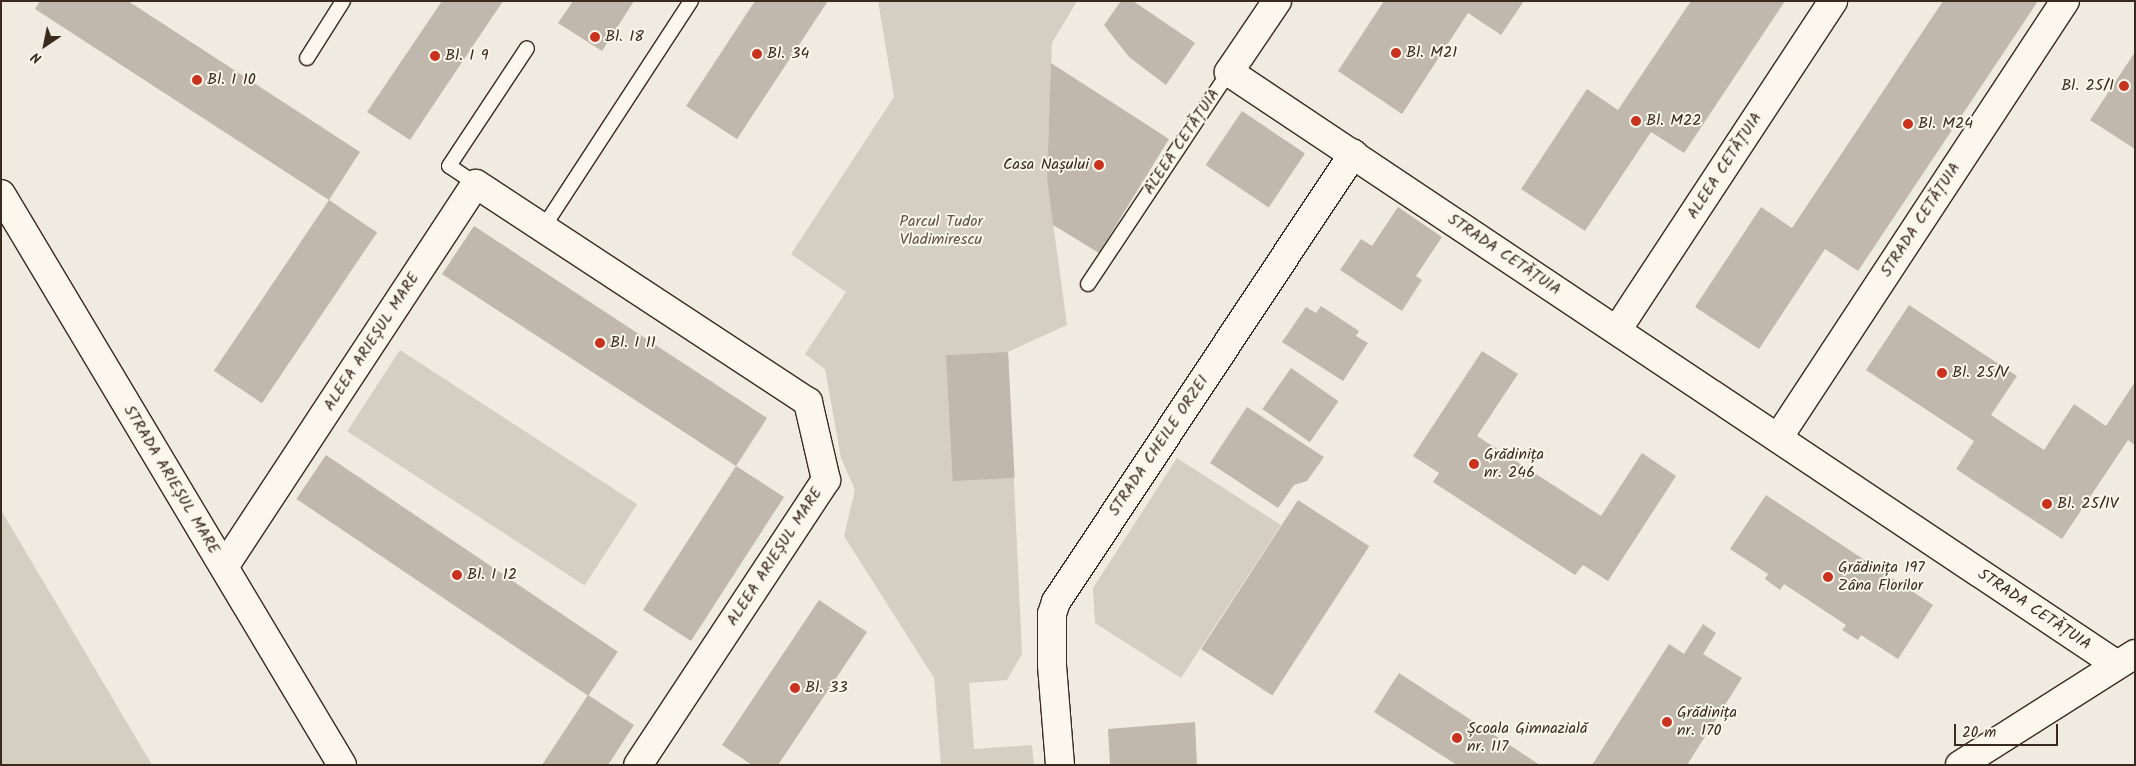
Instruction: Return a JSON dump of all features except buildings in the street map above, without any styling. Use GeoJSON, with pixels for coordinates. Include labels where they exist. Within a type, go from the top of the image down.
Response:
{"type":"FeatureCollection","features":[{"type":"Feature","properties":{"kind":"street","name":"ALEEA CETĂȚUIA"},"geometry":{"type":"LineString","coordinates":[[1230,72],[1277,1]]}},
{"type":"Feature","properties":{"kind":"street","name":"ALEEA CETĂȚUIA"},"geometry":{"type":"LineString","coordinates":[[1617,330],[1833,1]]}},
{"type":"Feature","properties":{"kind":"street","name":"STRADA CETĂȚUIA"},"geometry":{"type":"LineString","coordinates":[[1778,438],[2064,1]]}},
{"type":"Feature","properties":{"kind":"street","name":"STRADA CETĂȚUIA"},"geometry":{"type":"LineString","coordinates":[[1230,72],[1778,438],[2126,659]]}},
{"type":"Feature","properties":{"kind":"street","name":"STRADA CHEILE ORZEI"},"geometry":{"type":"LineString","coordinates":[[1060,765],[1052,665],[1052,614],[1056,602],[1353,154]]}},
{"type":"Feature","properties":{"kind":"street","name":"ALEEA ARIEȘUL MARE"},"geometry":{"type":"LineString","coordinates":[[224,567],[476,184],[808,402],[826,480],[638,765]]}},
{"type":"Feature","properties":{"kind":"street","name":"STRADA ARIEȘUL MARE"},"geometry":{"type":"LineString","coordinates":[[1,194],[342,765]]}},
{"type":"Feature","properties":{"kind":"street"},"geometry":{"type":"LineString","coordinates":[[1960,765],[2126,659]]}},
{"type":"Feature","properties":{"kind":"lane"},"geometry":{"type":"LineString","coordinates":[[306,58],[344,1]]}},
{"type":"Feature","properties":{"kind":"lane"},"geometry":{"type":"LineString","coordinates":[[543,228],[691,1]]}},
{"type":"Feature","properties":{"kind":"lane"},"geometry":{"type":"LineString","coordinates":[[476,184],[449,166],[527,48]]}},
{"type":"Feature","properties":{"kind":"lane","name":"ALEEA CETĂȚUIA"},"geometry":{"type":"LineString","coordinates":[[1088,284],[1230,72]]}},
{"type":"Feature","properties":{"kind":"green space","name":"Parcul Tudor Vladimirescu"},"geometry":{"type":"Polygon","coordinates":[[[878,1],[1077,1],[1052,43],[1047,179],[1067,325],[1008,352],[1022,654],[1007,680],[969,683],[974,749],[1032,745],[1034,765],[941,765],[934,678],[844,536],[855,490],[841,458],[825,369],[805,354],[846,292],[791,254],[894,97],[878,1]]]}},
{"type":"Feature","properties":{"kind":"green space"},"geometry":{"type":"Polygon","coordinates":[[[400,350],[637,504],[585,585],[347,431],[400,350]]]}},
{"type":"Feature","properties":{"kind":"green space"},"geometry":{"type":"Polygon","coordinates":[[[1177,458],[1281,525],[1181,678],[1095,623],[1093,588],[1177,458]]]}},
{"type":"Feature","properties":{"kind":"green space"},"geometry":{"type":"Polygon","coordinates":[[[1,510],[152,765],[1,765],[1,510]]]}},
{"type":"Feature","properties":{"kind":"place","name":"Bl. I8"},"geometry":{"type":"Point","coordinates":[595,37]}},
{"type":"Feature","properties":{"kind":"place","name":"Bl. M21"},"geometry":{"type":"Point","coordinates":[1396,53]}},
{"type":"Feature","properties":{"kind":"place","name":"Bl. 34"},"geometry":{"type":"Point","coordinates":[757,54]}},
{"type":"Feature","properties":{"kind":"place","name":"Bl. I 9"},"geometry":{"type":"Point","coordinates":[435,56]}},
{"type":"Feature","properties":{"kind":"place","name":"Bl. I 10"},"geometry":{"type":"Point","coordinates":[197,80]}},
{"type":"Feature","properties":{"kind":"place","name":"Bl. 25/I"},"geometry":{"type":"Point","coordinates":[2124,86]}},
{"type":"Feature","properties":{"kind":"place","name":"Bl. M22"},"geometry":{"type":"Point","coordinates":[1636,121]}},
{"type":"Feature","properties":{"kind":"place","name":"Bl. M24"},"geometry":{"type":"Point","coordinates":[1908,124]}},
{"type":"Feature","properties":{"kind":"place","name":"Casa Nașului"},"geometry":{"type":"Point","coordinates":[1099,165]}},
{"type":"Feature","properties":{"kind":"place","name":"Bl. I 11"},"geometry":{"type":"Point","coordinates":[600,343]}},
{"type":"Feature","properties":{"kind":"place","name":"Bl. 25/V"},"geometry":{"type":"Point","coordinates":[1942,373]}},
{"type":"Feature","properties":{"kind":"place","name":"Grădinița nr. 246"},"geometry":{"type":"Point","coordinates":[1474,464]}},
{"type":"Feature","properties":{"kind":"place","name":"Bl. 25/IV"},"geometry":{"type":"Point","coordinates":[2047,504]}},
{"type":"Feature","properties":{"kind":"place","name":"Bl. I 12"},"geometry":{"type":"Point","coordinates":[457,575]}},
{"type":"Feature","properties":{"kind":"place","name":"Grădinița 197 Zâna Florilor"},"geometry":{"type":"Point","coordinates":[1828,577]}},
{"type":"Feature","properties":{"kind":"place","name":"Bl. 33"},"geometry":{"type":"Point","coordinates":[795,688]}},
{"type":"Feature","properties":{"kind":"place","name":"Grădinița nr. 170"},"geometry":{"type":"Point","coordinates":[1667,722]}},
{"type":"Feature","properties":{"kind":"place","name":"Școala Gimnazială nr. 117"},"geometry":{"type":"Point","coordinates":[1457,738]}}]}
